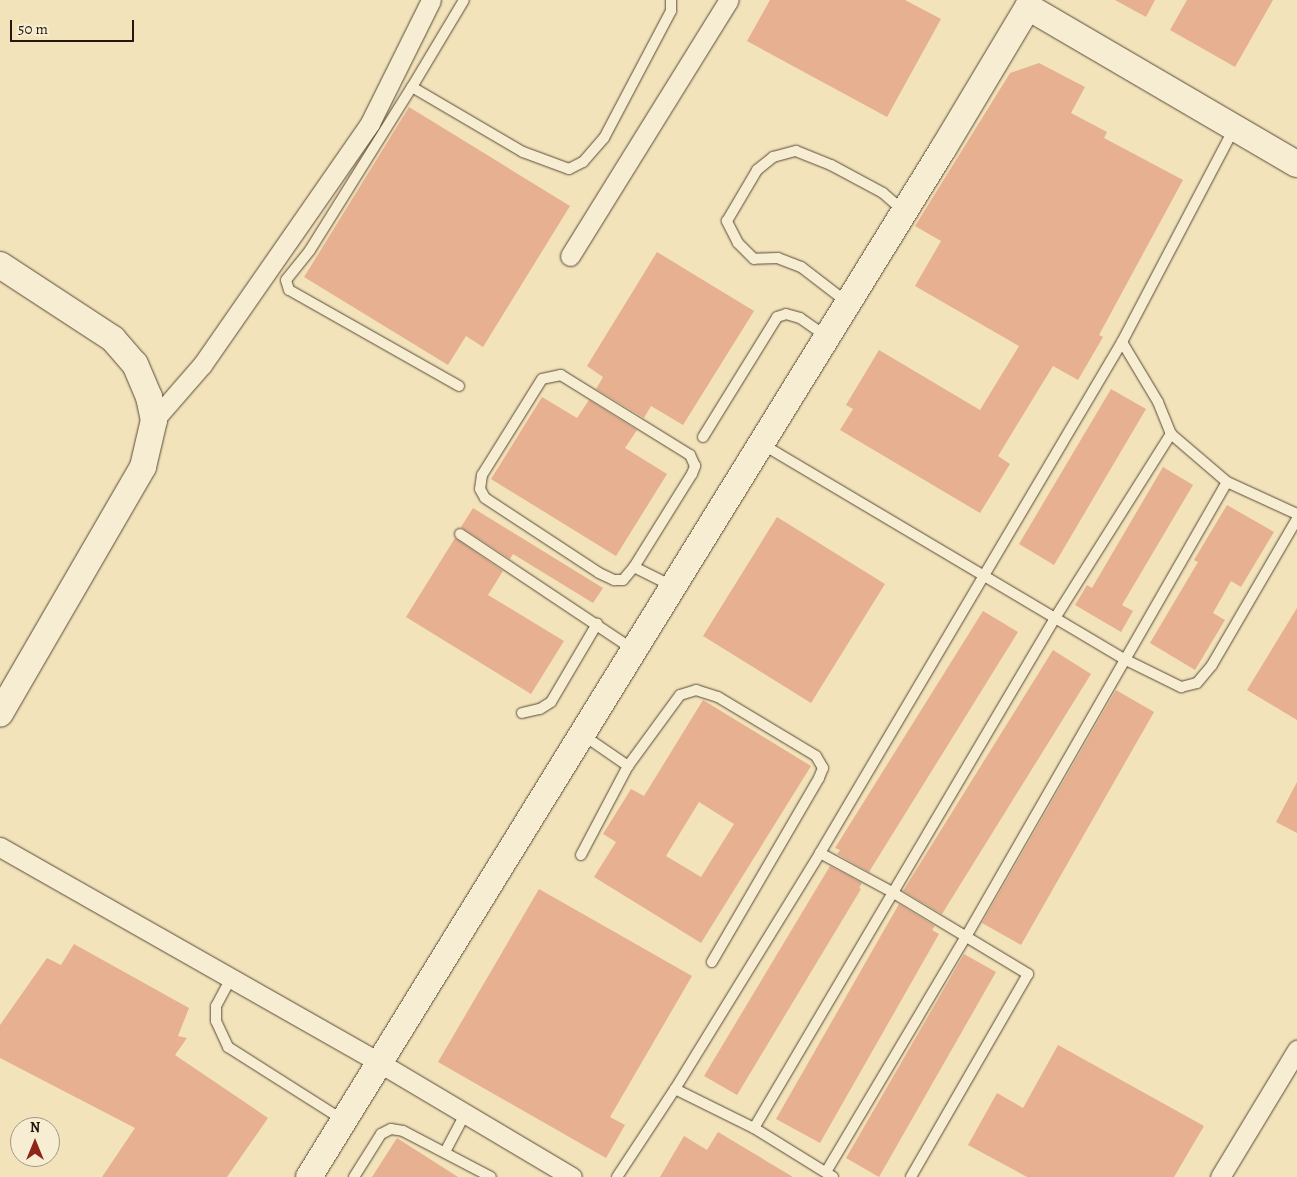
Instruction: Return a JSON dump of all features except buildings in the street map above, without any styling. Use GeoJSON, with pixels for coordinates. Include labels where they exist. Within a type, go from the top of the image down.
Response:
{"type":"FeatureCollection","features":[{"type":"Feature","properties":{"kind":"street"},"geometry":{"type":"LineString","coordinates":[[154,420],[202,365],[370,122],[430,0]]}},
{"type":"Feature","properties":{"kind":"street"},"geometry":{"type":"LineString","coordinates":[[570,256],[729,0]]}},
{"type":"Feature","properties":{"kind":"street"},"geometry":{"type":"LineString","coordinates":[[309,1177],[848,303],[904,211],[1025,2],[1297,164]]}},
{"type":"Feature","properties":{"kind":"street"},"geometry":{"type":"LineString","coordinates":[[0,265],[113,339],[135,364],[149,397],[154,420],[143,467],[0,714]]}},
{"type":"Feature","properties":{"kind":"street"},"geometry":{"type":"LineString","coordinates":[[0,847],[380,1062],[572,1177]]}},
{"type":"Feature","properties":{"kind":"street"},"geometry":{"type":"LineString","coordinates":[[1220,1177],[1297,1050]]}},
{"type":"Feature","properties":{"kind":"lane"},"geometry":{"type":"LineString","coordinates":[[286,280],[310,250],[464,0]]}},
{"type":"Feature","properties":{"kind":"lane"},"geometry":{"type":"LineString","coordinates":[[412,87],[523,152],[569,169],[583,162],[604,138],[671,11],[671,0]]}},
{"type":"Feature","properties":{"kind":"lane"},"geometry":{"type":"LineString","coordinates":[[617,1177],[675,1089],[820,853],[1122,342],[1235,128]]}},
{"type":"Feature","properties":{"kind":"lane"},"geometry":{"type":"LineString","coordinates":[[848,303],[801,267],[778,258],[754,259],[738,243],[727,221],[757,170],[773,158],[796,151],[831,165],[883,193],[904,211]]}},
{"type":"Feature","properties":{"kind":"lane"},"geometry":{"type":"LineString","coordinates":[[268,272],[286,280],[289,290],[459,386]]}},
{"type":"Feature","properties":{"kind":"lane"},"geometry":{"type":"LineString","coordinates":[[703,437],[777,317],[786,314],[800,318],[827,337]]}},
{"type":"Feature","properties":{"kind":"lane"},"geometry":{"type":"LineString","coordinates":[[1122,342],[1158,402],[1171,434],[1226,482],[1297,514]]}},
{"type":"Feature","properties":{"kind":"lane"},"geometry":{"type":"LineString","coordinates":[[561,375],[690,455],[694,466],[692,474],[634,567],[623,580],[614,580],[599,573],[485,498],[480,490],[482,475],[542,379],[561,375]]}},
{"type":"Feature","properties":{"kind":"lane"},"geometry":{"type":"LineString","coordinates":[[754,1128],[1055,618],[1171,434]]}},
{"type":"Feature","properties":{"kind":"lane"},"geometry":{"type":"LineString","coordinates":[[761,443],[1124,659],[1181,687],[1197,683],[1212,664],[1297,519]]}},
{"type":"Feature","properties":{"kind":"lane"},"geometry":{"type":"LineString","coordinates":[[675,1089],[754,1128],[830,1175],[1226,482]]}},
{"type":"Feature","properties":{"kind":"lane"},"geometry":{"type":"LineString","coordinates":[[460,534],[634,650]]}},
{"type":"Feature","properties":{"kind":"lane"},"geometry":{"type":"LineString","coordinates":[[634,567],[673,587]]}},
{"type":"Feature","properties":{"kind":"lane"},"geometry":{"type":"LineString","coordinates":[[522,713],[540,708],[551,702],[597,624]]}},
{"type":"Feature","properties":{"kind":"lane"},"geometry":{"type":"LineString","coordinates":[[581,855],[628,766],[680,695],[696,690],[718,697],[816,756],[823,768],[712,962]]}},
{"type":"Feature","properties":{"kind":"lane"},"geometry":{"type":"LineString","coordinates":[[582,735],[628,766]]}},
{"type":"Feature","properties":{"kind":"lane"},"geometry":{"type":"LineString","coordinates":[[820,853],[967,935],[1028,974],[911,1177]]}},
{"type":"Feature","properties":{"kind":"lane"},"geometry":{"type":"LineString","coordinates":[[231,978],[216,1006],[216,1021],[228,1047],[344,1120]]}},
{"type":"Feature","properties":{"kind":"lane"},"geometry":{"type":"LineString","coordinates":[[445,1152],[465,1114]]}},
{"type":"Feature","properties":{"kind":"lane"},"geometry":{"type":"LineString","coordinates":[[354,1177],[381,1134],[391,1129],[403,1131],[491,1177]]}}]}
